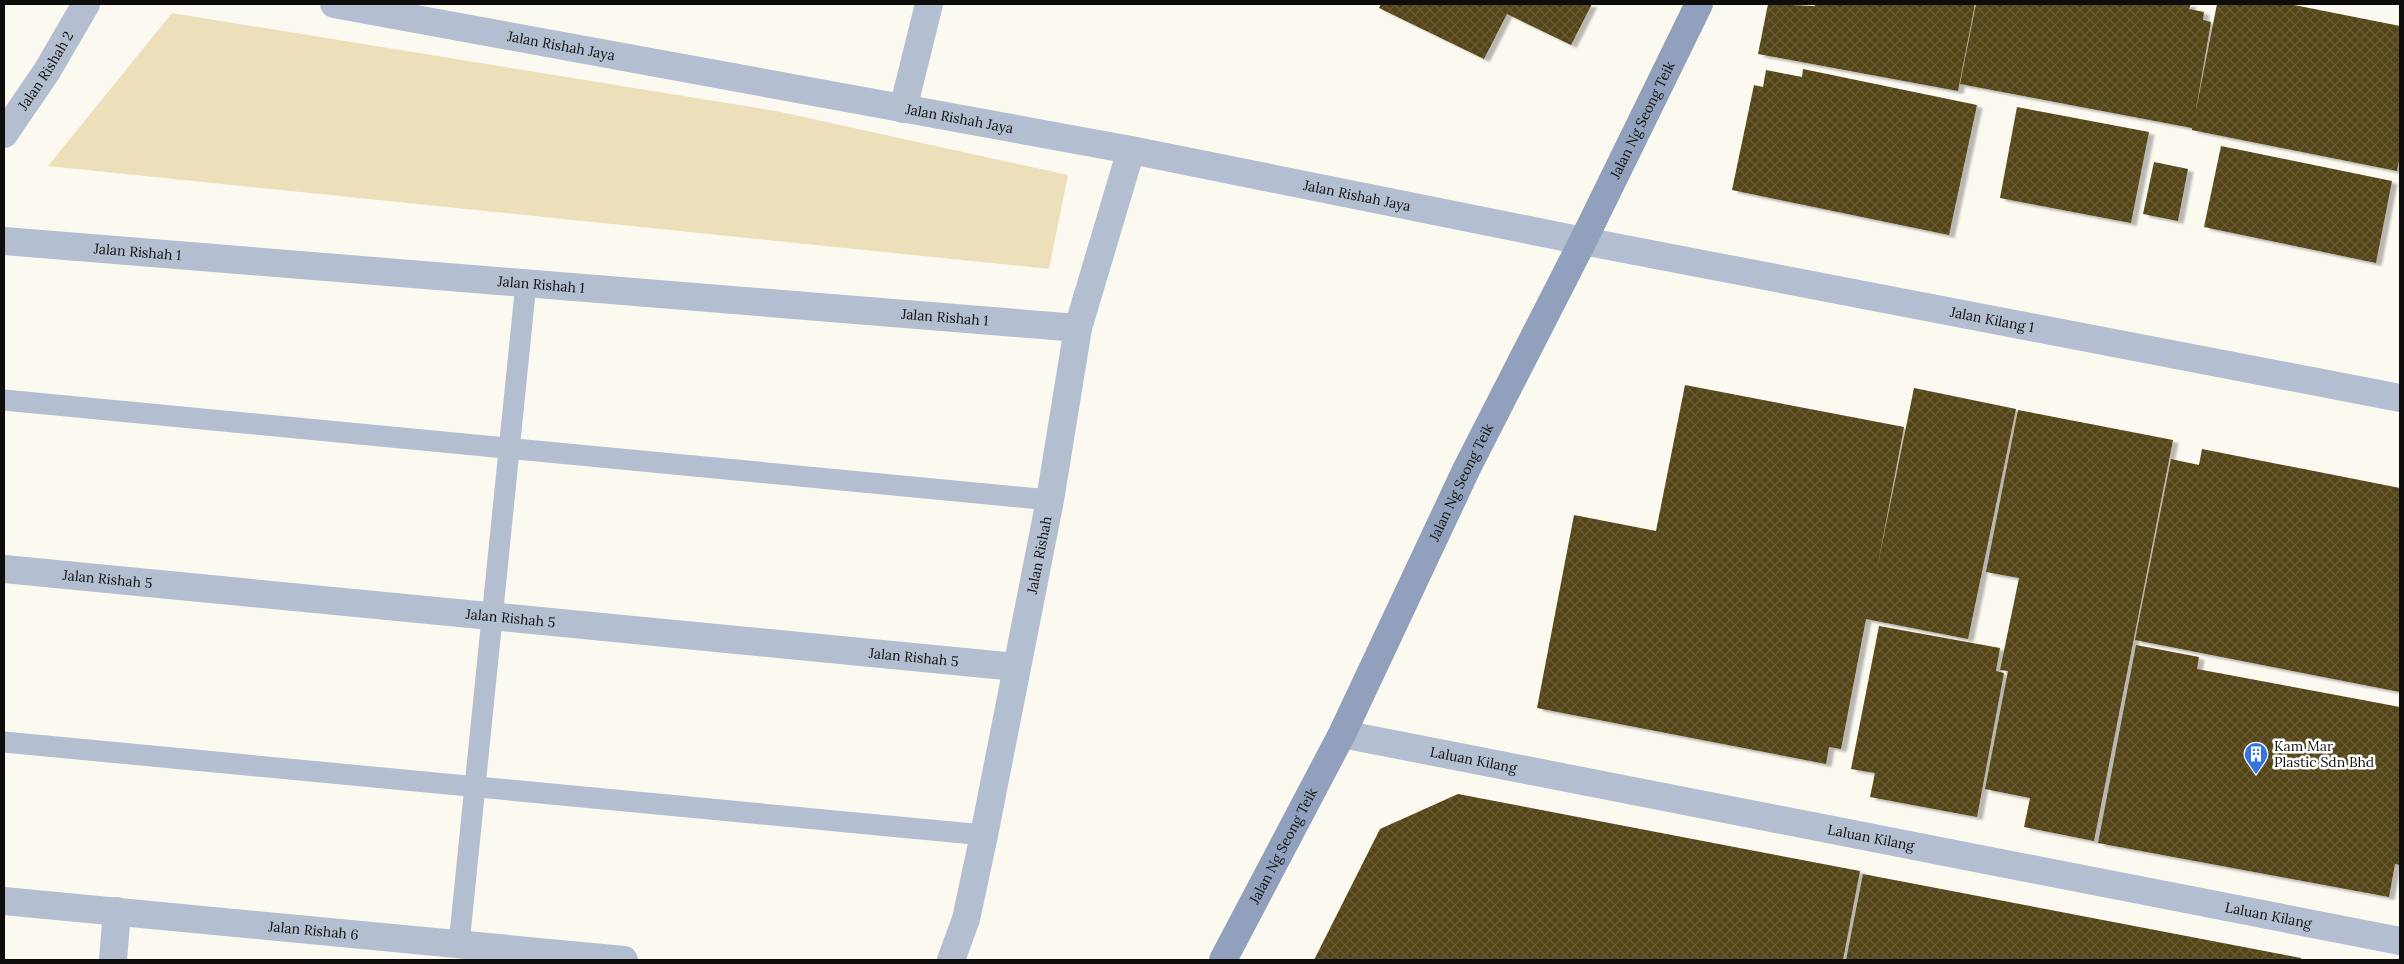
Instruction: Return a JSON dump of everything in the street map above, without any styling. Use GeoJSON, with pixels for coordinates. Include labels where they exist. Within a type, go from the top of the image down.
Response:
{"type":"FeatureCollection","features":[{"type":"Feature","properties":{"kind":"main road","name":"Jalan Ng Seong Teik"},"geometry":{"type":"LineString","coordinates":[[1222,960],[1342,734],[1467,468],[1583,241],[1699,4]]}},
{"type":"Feature","properties":{"kind":"street","name":"Jalan Rishah 2"},"geometry":{"type":"LineString","coordinates":[[4,134],[47,71],[86,4]]}},
{"type":"Feature","properties":{"kind":"street","name":"Jalan Rishah Jaya"},"geometry":{"type":"LineString","coordinates":[[334,4],[1131,150],[1583,241]]}},
{"type":"Feature","properties":{"kind":"street"},"geometry":{"type":"LineString","coordinates":[[903,109],[929,4]]}},
{"type":"Feature","properties":{"kind":"street","name":"Jalan Rishah"},"geometry":{"type":"LineString","coordinates":[[951,960],[966,919],[984,835],[1050,500],[1078,328],[1131,150]]}},
{"type":"Feature","properties":{"kind":"street","name":"Jalan Rishah 1"},"geometry":{"type":"LineString","coordinates":[[4,241],[1078,328]]}},
{"type":"Feature","properties":{"kind":"street","name":"Jalan Kilang 1"},"geometry":{"type":"LineString","coordinates":[[1583,241],[2400,398]]}},
{"type":"Feature","properties":{"kind":"street","name":"Jalan Rishah 5"},"geometry":{"type":"LineString","coordinates":[[4,570],[1016,667]]}},
{"type":"Feature","properties":{"kind":"street","name":"Laluan Kilang"},"geometry":{"type":"LineString","coordinates":[[1342,734],[2400,941]]}},
{"type":"Feature","properties":{"kind":"street","name":"Jalan Rishah 6"},"geometry":{"type":"LineString","coordinates":[[4,900],[624,960]]}},
{"type":"Feature","properties":{"kind":"street"},"geometry":{"type":"LineString","coordinates":[[112,960],[117,911]]}},
{"type":"Feature","properties":{"kind":"lane"},"geometry":{"type":"LineString","coordinates":[[459,944],[526,283]]}},
{"type":"Feature","properties":{"kind":"lane"},"geometry":{"type":"LineString","coordinates":[[4,400],[1050,500]]}},
{"type":"Feature","properties":{"kind":"lane"},"geometry":{"type":"LineString","coordinates":[[4,742],[984,835]]}},
{"type":"Feature","properties":{"kind":"shaded area"},"geometry":{"type":"Polygon","coordinates":[[[172,13],[776,111],[1068,175],[1049,269],[48,166],[172,13]]]}},
{"type":"Feature","properties":{"kind":"building"},"geometry":{"type":"Polygon","coordinates":[[[1381,4],[1592,4],[1571,45],[1507,14],[1484,59],[1379,8],[1381,4]]]}},
{"type":"Feature","properties":{"kind":"building"},"geometry":{"type":"Polygon","coordinates":[[[1768,4],[1815,6],[1815,4],[1975,4],[1958,91],[1758,54],[1768,4]]]}},
{"type":"Feature","properties":{"kind":"building"},"geometry":{"type":"Polygon","coordinates":[[[1976,4],[2191,4],[2189,9],[2204,12],[2203,20],[2211,22],[2195,115],[2217,4],[2289,4],[2400,26],[2400,155],[2397,171],[2192,130],[2192,128],[1960,84],[1976,4]]]}},
{"type":"Feature","properties":{"kind":"building"},"geometry":{"type":"Polygon","coordinates":[[[1803,69],[1977,105],[1949,235],[1732,190],[1754,85],[1763,87],[1766,70],[1802,77],[1803,69]]]}},
{"type":"Feature","properties":{"kind":"building"},"geometry":{"type":"Polygon","coordinates":[[[2017,107],[2149,132],[2131,223],[2000,198],[2017,107]]]}},
{"type":"Feature","properties":{"kind":"building"},"geometry":{"type":"Polygon","coordinates":[[[2221,146],[2392,181],[2376,263],[2204,227],[2221,146]]]}},
{"type":"Feature","properties":{"kind":"building"},"geometry":{"type":"Polygon","coordinates":[[[2154,162],[2188,169],[2178,221],[2143,214],[2154,162]]]}},
{"type":"Feature","properties":{"kind":"building"},"geometry":{"type":"Polygon","coordinates":[[[1685,385],[1904,427],[1877,569],[1914,388],[2016,409],[1968,639],[1866,619],[1841,749],[1829,747],[1826,764],[1537,708],[1574,515],[1656,531],[1685,385]]]}},
{"type":"Feature","properties":{"kind":"building"},"geometry":{"type":"Polygon","coordinates":[[[2018,410],[2173,440],[2094,841],[2024,827],[2030,798],[1985,789],[2008,671],[2000,670],[2019,578],[1986,572],[2018,410]]]}},
{"type":"Feature","properties":{"kind":"building"},"geometry":{"type":"Polygon","coordinates":[[[2202,449],[2400,488],[2400,692],[2135,640],[2171,459],[2199,465],[2202,449]]]}},
{"type":"Feature","properties":{"kind":"building"},"geometry":{"type":"Polygon","coordinates":[[[1879,626],[2000,648],[1996,671],[2004,673],[1977,817],[1870,797],[1875,773],[1851,769],[1879,626]]]}},
{"type":"Feature","properties":{"kind":"building","name":"Kam Mar Plastic Sdn Bhd"},"geometry":{"type":"Polygon","coordinates":[[[2136,645],[2199,657],[2197,669],[2400,707],[2400,865],[2395,864],[2389,897],[2098,843],[2136,645]]]}},
{"type":"Feature","properties":{"kind":"building"},"geometry":{"type":"Polygon","coordinates":[[[1458,794],[1860,871],[1843,960],[1314,960],[1380,829],[1458,794]]]}},
{"type":"Feature","properties":{"kind":"building"},"geometry":{"type":"Polygon","coordinates":[[[1863,874],[2301,958],[2301,960],[1846,960],[1863,874]]]}},
{"type":"Feature","properties":{"kind":"place","name":"Kam Mar Plastic Sdn Bhd"},"geometry":{"type":"Point","coordinates":[2256,775]}}]}
